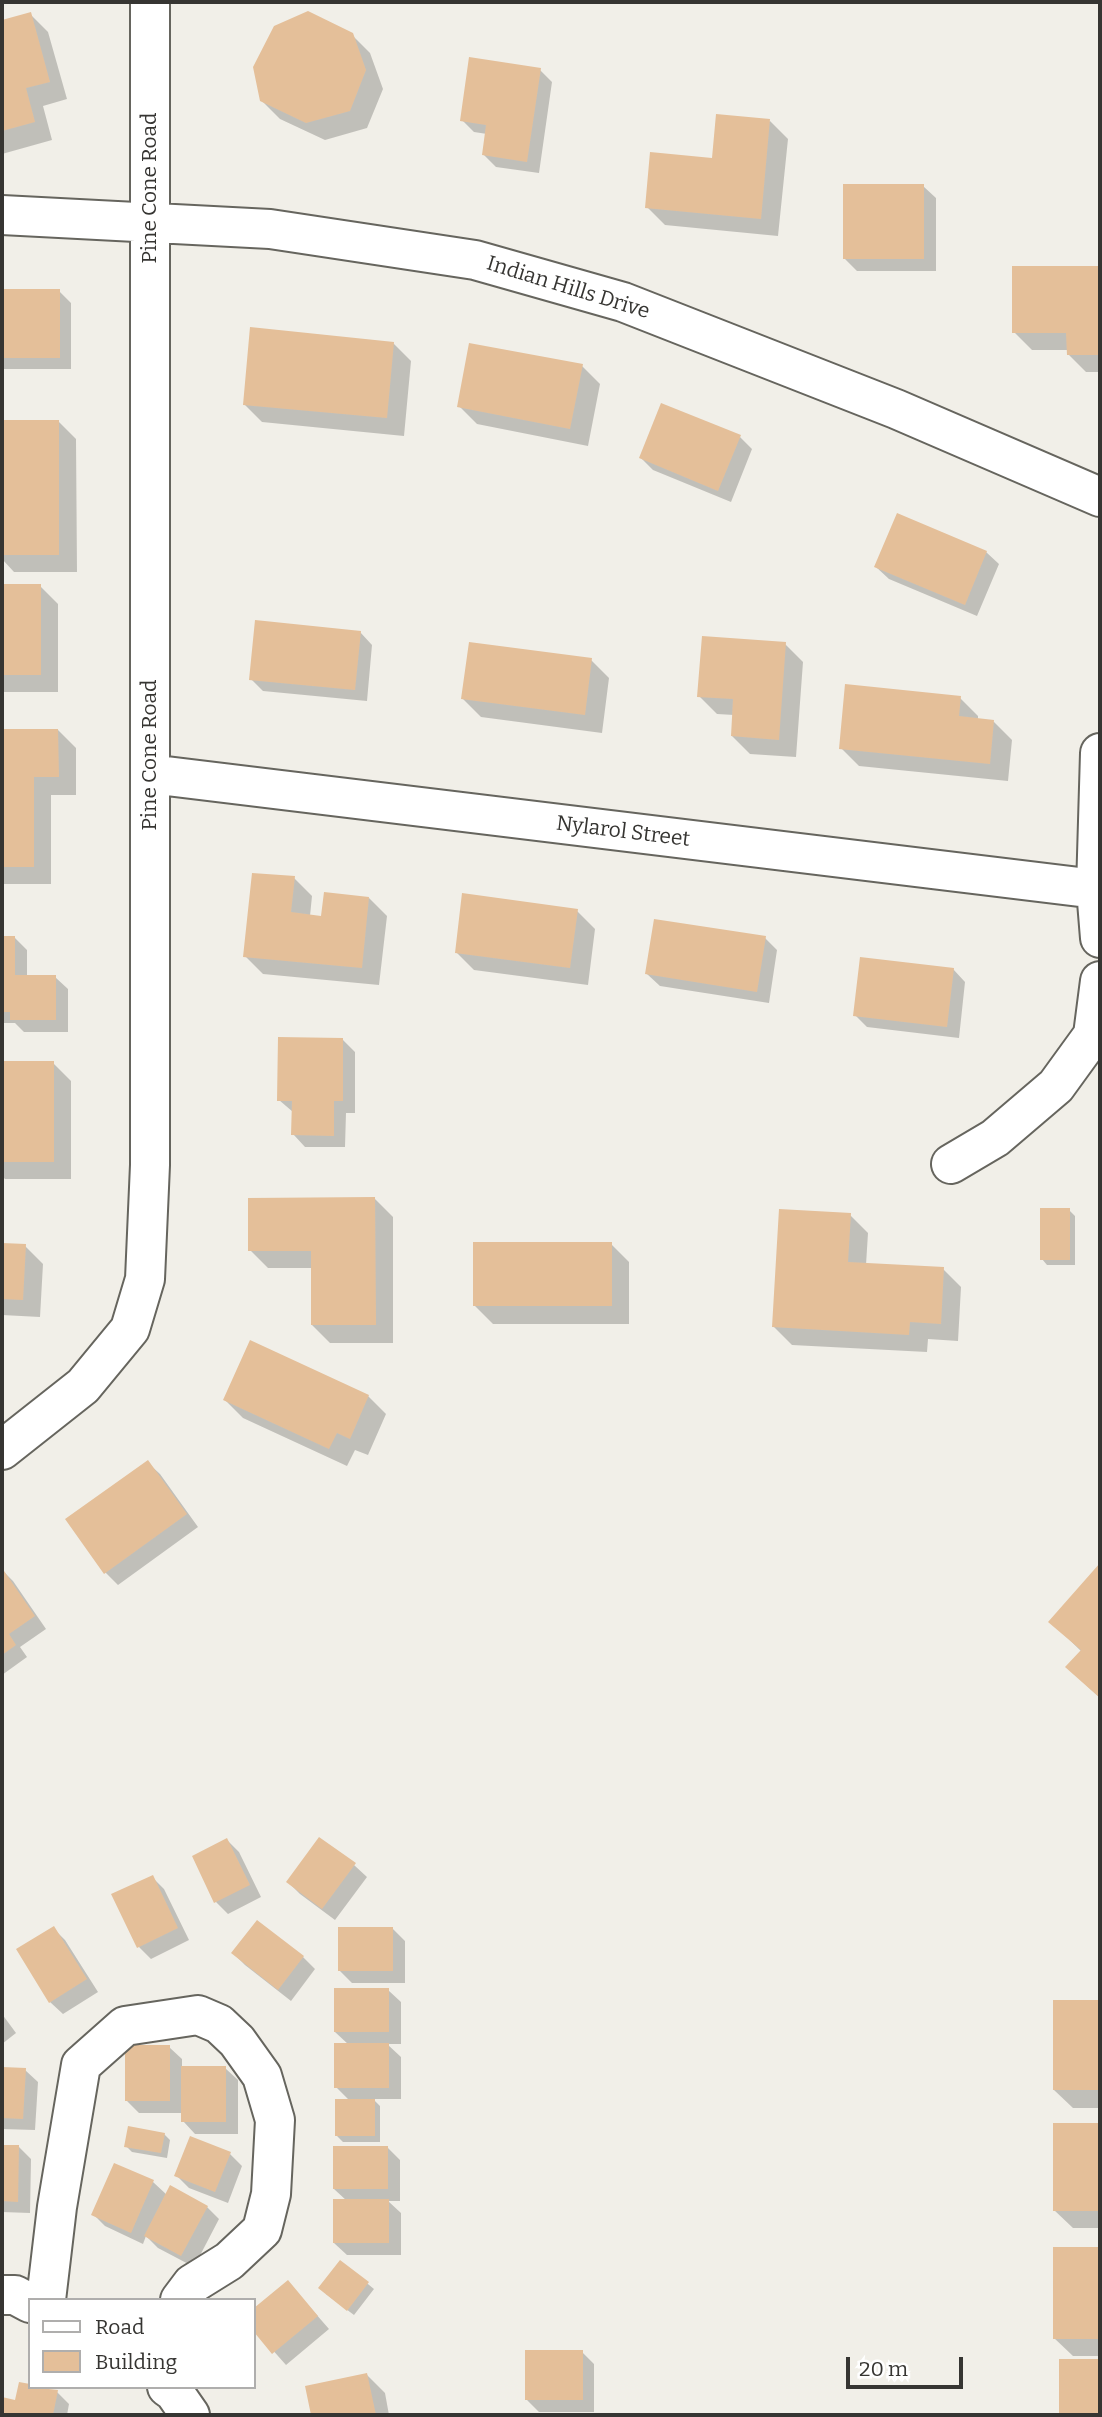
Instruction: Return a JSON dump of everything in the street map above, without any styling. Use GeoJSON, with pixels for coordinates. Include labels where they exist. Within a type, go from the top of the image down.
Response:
{"type":"FeatureCollection","features":[{"type":"Feature","properties":{"kind":"street","name":"Pine Cone Road"},"geometry":{"type":"LineString","coordinates":[[2,1450],[83,1386],[130,1329],[145,1279],[150,1165],[150,2]]}},
{"type":"Feature","properties":{"kind":"street","name":"Indian Hills Drive"},"geometry":{"type":"LineString","coordinates":[[2,215],[270,229],[475,260],[624,302],[896,409],[1100,496]]}},
{"type":"Feature","properties":{"kind":"street"},"geometry":{"type":"LineString","coordinates":[[1100,753],[1096,890],[1100,938]]}},
{"type":"Feature","properties":{"kind":"street","name":"Nylarol Street"},"geometry":{"type":"LineString","coordinates":[[150,774],[1096,890]]}},
{"type":"Feature","properties":{"kind":"street"},"geometry":{"type":"LineString","coordinates":[[951,1164],[995,1138],[1056,1086],[1093,1035],[1100,981]]}},
{"type":"Feature","properties":{"kind":"street"},"geometry":{"type":"LineString","coordinates":[[46,2298],[57,2207],[81,2066],[125,2026],[198,2015],[219,2024],[237,2041],[262,2076],[275,2120],[271,2194],[262,2230],[229,2261],[191,2284],[181,2298]]}},
{"type":"Feature","properties":{"kind":"street"},"geometry":{"type":"LineString","coordinates":[[2,2295],[15,2295],[28,2302]]}},
{"type":"Feature","properties":{"kind":"street"},"geometry":{"type":"LineString","coordinates":[[170,2389],[190,2415]]}},
{"type":"Feature","properties":{"kind":"building"},"geometry":{"type":"Polygon","coordinates":[[[308,11],[353,33],[366,70],[350,111],[306,123],[260,101],[253,67],[274,26],[308,11]]]}},
{"type":"Feature","properties":{"kind":"building"},"geometry":{"type":"Polygon","coordinates":[[[31,12],[50,82],[26,88],[35,122],[2,131],[2,20],[31,12]]]}},
{"type":"Feature","properties":{"kind":"building"},"geometry":{"type":"Polygon","coordinates":[[[469,57],[541,68],[527,162],[482,155],[486,125],[460,121],[469,57]]]}},
{"type":"Feature","properties":{"kind":"building"},"geometry":{"type":"Polygon","coordinates":[[[716,114],[770,119],[761,219],[645,208],[650,152],[712,158],[716,114]]]}},
{"type":"Feature","properties":{"kind":"building"},"geometry":{"type":"Polygon","coordinates":[[[843,184],[924,184],[924,259],[843,259],[843,184]]]}},
{"type":"Feature","properties":{"kind":"building"},"geometry":{"type":"Polygon","coordinates":[[[1012,266],[1100,266],[1100,355],[1067,355],[1066,333],[1012,333],[1012,266]]]}},
{"type":"Feature","properties":{"kind":"building"},"geometry":{"type":"Polygon","coordinates":[[[2,289],[60,289],[60,358],[2,358],[2,289]]]}},
{"type":"Feature","properties":{"kind":"building"},"geometry":{"type":"Polygon","coordinates":[[[250,327],[394,342],[387,418],[243,405],[250,327]]]}},
{"type":"Feature","properties":{"kind":"building"},"geometry":{"type":"Polygon","coordinates":[[[469,343],[583,364],[570,429],[457,407],[469,343]]]}},
{"type":"Feature","properties":{"kind":"building"},"geometry":{"type":"Polygon","coordinates":[[[661,403],[741,435],[718,491],[639,458],[661,403]]]}},
{"type":"Feature","properties":{"kind":"building"},"geometry":{"type":"Polygon","coordinates":[[[2,420],[59,420],[59,555],[2,555],[2,420]]]}},
{"type":"Feature","properties":{"kind":"building"},"geometry":{"type":"Polygon","coordinates":[[[897,513],[987,551],[965,605],[874,567],[897,513]]]}},
{"type":"Feature","properties":{"kind":"building"},"geometry":{"type":"Polygon","coordinates":[[[2,584],[41,584],[41,675],[2,675],[2,584]]]}},
{"type":"Feature","properties":{"kind":"building"},"geometry":{"type":"Polygon","coordinates":[[[255,620],[361,631],[355,690],[249,680],[255,620]]]}},
{"type":"Feature","properties":{"kind":"building"},"geometry":{"type":"Polygon","coordinates":[[[702,636],[786,642],[779,740],[731,736],[733,699],[697,697],[702,636]]]}},
{"type":"Feature","properties":{"kind":"building"},"geometry":{"type":"Polygon","coordinates":[[[469,642],[592,658],[585,715],[461,699],[469,642]]]}},
{"type":"Feature","properties":{"kind":"building"},"geometry":{"type":"Polygon","coordinates":[[[845,684],[961,696],[959,716],[994,720],[990,764],[839,749],[845,684]]]}},
{"type":"Feature","properties":{"kind":"building"},"geometry":{"type":"Polygon","coordinates":[[[2,729],[58,729],[59,777],[34,777],[34,867],[2,867],[2,729]]]}},
{"type":"Feature","properties":{"kind":"building"},"geometry":{"type":"Polygon","coordinates":[[[252,873],[295,876],[291,912],[321,916],[324,892],[369,897],[362,968],[243,957],[252,873]]]}},
{"type":"Feature","properties":{"kind":"building"},"geometry":{"type":"Polygon","coordinates":[[[462,893],[578,909],[570,968],[455,953],[462,893]]]}},
{"type":"Feature","properties":{"kind":"building"},"geometry":{"type":"Polygon","coordinates":[[[654,919],[766,936],[757,992],[645,974],[654,919]]]}},
{"type":"Feature","properties":{"kind":"building"},"geometry":{"type":"Polygon","coordinates":[[[2,936],[15,936],[15,975],[56,975],[56,1020],[10,1020],[10,1012],[2,1012],[2,936]]]}},
{"type":"Feature","properties":{"kind":"building"},"geometry":{"type":"Polygon","coordinates":[[[860,957],[954,968],[947,1027],[853,1016],[860,957]]]}},
{"type":"Feature","properties":{"kind":"building"},"geometry":{"type":"Polygon","coordinates":[[[278,1037],[343,1038],[343,1101],[334,1101],[334,1136],[291,1135],[292,1101],[277,1101],[278,1037]]]}},
{"type":"Feature","properties":{"kind":"building"},"geometry":{"type":"Polygon","coordinates":[[[2,1061],[54,1061],[54,1162],[2,1162],[2,1061]]]}},
{"type":"Feature","properties":{"kind":"building"},"geometry":{"type":"Polygon","coordinates":[[[375,1197],[376,1325],[311,1325],[311,1251],[248,1251],[248,1198],[375,1197]]]}},
{"type":"Feature","properties":{"kind":"building"},"geometry":{"type":"Polygon","coordinates":[[[1040,1208],[1070,1208],[1070,1260],[1040,1260],[1040,1208]]]}},
{"type":"Feature","properties":{"kind":"building"},"geometry":{"type":"Polygon","coordinates":[[[779,1209],[851,1213],[848,1262],[944,1267],[941,1324],[910,1322],[909,1335],[772,1327],[779,1209]]]}},
{"type":"Feature","properties":{"kind":"building"},"geometry":{"type":"Polygon","coordinates":[[[473,1242],[612,1242],[612,1306],[473,1306],[473,1242]]]}},
{"type":"Feature","properties":{"kind":"building"},"geometry":{"type":"Polygon","coordinates":[[[2,1243],[26,1244],[23,1300],[2,1299],[2,1243]]]}},
{"type":"Feature","properties":{"kind":"building"},"geometry":{"type":"Polygon","coordinates":[[[250,1340],[369,1395],[350,1439],[337,1433],[329,1449],[223,1400],[250,1340]]]}},
{"type":"Feature","properties":{"kind":"building"},"geometry":{"type":"Polygon","coordinates":[[[148,1460],[187,1514],[104,1574],[65,1519],[148,1460]]]}},
{"type":"Feature","properties":{"kind":"building"},"geometry":{"type":"Polygon","coordinates":[[[1100,1563],[1100,1698],[1065,1667],[1081,1650],[1048,1622],[1100,1563]]]}},
{"type":"Feature","properties":{"kind":"building"},"geometry":{"type":"Polygon","coordinates":[[[2,1568],[35,1616],[9,1634],[16,1645],[2,1655],[2,1568]]]}},
{"type":"Feature","properties":{"kind":"building"},"geometry":{"type":"Polygon","coordinates":[[[319,1837],[356,1863],[322,1909],[286,1882],[319,1837]]]}},
{"type":"Feature","properties":{"kind":"building"},"geometry":{"type":"Polygon","coordinates":[[[227,1838],[250,1885],[214,1903],[192,1856],[227,1838]]]}},
{"type":"Feature","properties":{"kind":"building"},"geometry":{"type":"Polygon","coordinates":[[[153,1875],[178,1928],[137,1948],[111,1894],[153,1875]]]}},
{"type":"Feature","properties":{"kind":"building"},"geometry":{"type":"Polygon","coordinates":[[[257,1920],[304,1956],[278,1990],[231,1953],[257,1920]]]}},
{"type":"Feature","properties":{"kind":"building"},"geometry":{"type":"Polygon","coordinates":[[[54,1926],[87,1979],[49,2003],[16,1949],[54,1926]]]}},
{"type":"Feature","properties":{"kind":"building"},"geometry":{"type":"Polygon","coordinates":[[[338,1927],[393,1927],[393,1971],[338,1971],[338,1927]]]}},
{"type":"Feature","properties":{"kind":"building"},"geometry":{"type":"Polygon","coordinates":[[[334,1988],[389,1988],[389,2032],[334,2032],[334,1988]]]}},
{"type":"Feature","properties":{"kind":"building"},"geometry":{"type":"Polygon","coordinates":[[[1053,2000],[1100,2000],[1100,2090],[1053,2090],[1053,2000]]]}},
{"type":"Feature","properties":{"kind":"building"},"geometry":{"type":"Polygon","coordinates":[[[334,2043],[389,2043],[389,2088],[334,2088],[334,2043]]]}},
{"type":"Feature","properties":{"kind":"building"},"geometry":{"type":"Polygon","coordinates":[[[125,2045],[170,2045],[170,2101],[125,2101],[125,2045]]]}},
{"type":"Feature","properties":{"kind":"building"},"geometry":{"type":"Polygon","coordinates":[[[181,2066],[226,2066],[226,2122],[181,2122],[181,2066]]]}},
{"type":"Feature","properties":{"kind":"building"},"geometry":{"type":"Polygon","coordinates":[[[2,2067],[26,2068],[23,2119],[2,2118],[2,2067]]]}},
{"type":"Feature","properties":{"kind":"building"},"geometry":{"type":"Polygon","coordinates":[[[335,2099],[375,2099],[375,2136],[335,2136],[335,2099]]]}},
{"type":"Feature","properties":{"kind":"building"},"geometry":{"type":"Polygon","coordinates":[[[1053,2123],[1100,2123],[1100,2211],[1053,2211],[1053,2123]]]}},
{"type":"Feature","properties":{"kind":"building"},"geometry":{"type":"Polygon","coordinates":[[[128,2126],[165,2133],[161,2153],[124,2147],[128,2126]]]}},
{"type":"Feature","properties":{"kind":"building"},"geometry":{"type":"Polygon","coordinates":[[[190,2136],[231,2152],[215,2192],[174,2176],[190,2136]]]}},
{"type":"Feature","properties":{"kind":"building"},"geometry":{"type":"Polygon","coordinates":[[[2,2145],[19,2145],[18,2202],[2,2201],[2,2145]]]}},
{"type":"Feature","properties":{"kind":"building"},"geometry":{"type":"Polygon","coordinates":[[[333,2146],[388,2146],[388,2189],[333,2189],[333,2146]]]}},
{"type":"Feature","properties":{"kind":"building"},"geometry":{"type":"Polygon","coordinates":[[[114,2163],[154,2180],[131,2233],[91,2215],[114,2163]]]}},
{"type":"Feature","properties":{"kind":"building"},"geometry":{"type":"Polygon","coordinates":[[[170,2185],[208,2206],[181,2256],[144,2236],[170,2185]]]}},
{"type":"Feature","properties":{"kind":"building"},"geometry":{"type":"Polygon","coordinates":[[[333,2199],[389,2199],[389,2243],[333,2243],[333,2199]]]}},
{"type":"Feature","properties":{"kind":"building"},"geometry":{"type":"Polygon","coordinates":[[[1053,2247],[1100,2247],[1100,2339],[1053,2339],[1053,2247]]]}},
{"type":"Feature","properties":{"kind":"building"},"geometry":{"type":"Polygon","coordinates":[[[340,2260],[369,2282],[347,2311],[318,2288],[340,2260]]]}},
{"type":"Feature","properties":{"kind":"building"},"geometry":{"type":"Polygon","coordinates":[[[288,2280],[318,2316],[272,2354],[256,2334],[256,2306],[288,2280]]]}},
{"type":"Feature","properties":{"kind":"building"},"geometry":{"type":"Polygon","coordinates":[[[525,2350],[583,2350],[583,2400],[525,2400],[525,2350]]]}},
{"type":"Feature","properties":{"kind":"building"},"geometry":{"type":"Polygon","coordinates":[[[1059,2359],[1100,2359],[1100,2415],[1059,2415],[1059,2359]]]}},
{"type":"Feature","properties":{"kind":"building"},"geometry":{"type":"Polygon","coordinates":[[[367,2373],[376,2415],[311,2415],[305,2386],[367,2373]]]}},
{"type":"Feature","properties":{"kind":"building"},"geometry":{"type":"Polygon","coordinates":[[[19,2382],[28,2384],[28,2389],[58,2390],[53,2415],[2,2415],[2,2397],[15,2400],[19,2382]]]}}]}
